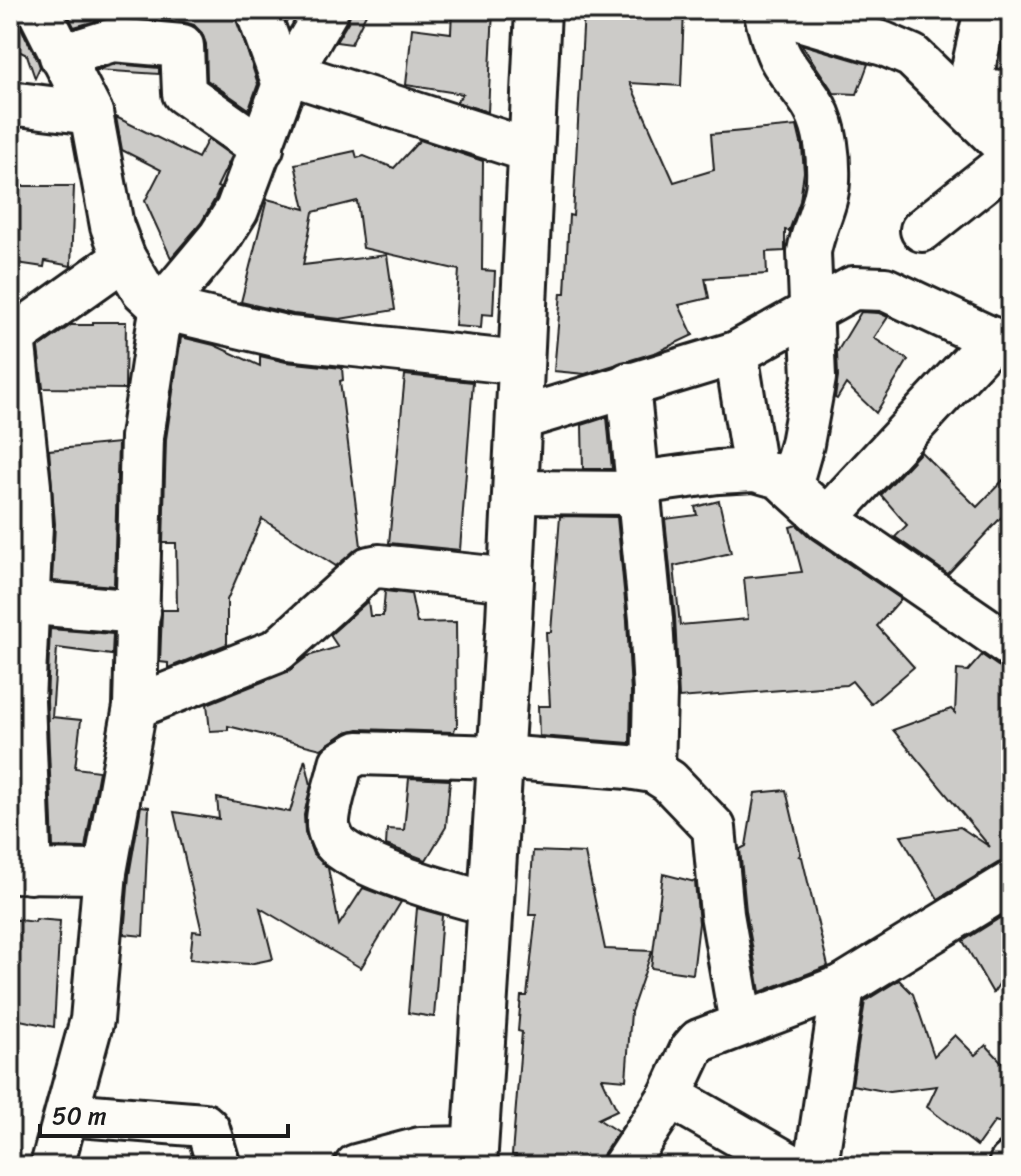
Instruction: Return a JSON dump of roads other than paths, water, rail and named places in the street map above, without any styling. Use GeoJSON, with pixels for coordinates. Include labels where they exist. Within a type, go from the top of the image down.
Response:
{"type":"FeatureCollection","features":[{"type":"Feature","properties":{"kind":"main road"},"geometry":{"type":"LineString","coordinates":[[474,1157],[516,492],[538,10]]}},
{"type":"Feature","properties":{"kind":"street"},"geometry":{"type":"LineString","coordinates":[[39,10],[91,113],[112,226],[124,258],[143,290],[162,308],[289,338],[521,363]]}},
{"type":"Feature","properties":{"kind":"street"},"geometry":{"type":"LineString","coordinates":[[257,10],[288,79],[531,151]]}},
{"type":"Feature","properties":{"kind":"street"},"geometry":{"type":"LineString","coordinates":[[52,1166],[92,1020],[105,872],[135,707],[142,437],[162,308],[220,237],[237,210],[288,79],[327,10]]}},
{"type":"Feature","properties":{"kind":"street"},"geometry":{"type":"LineString","coordinates":[[767,10],[884,44],[912,56],[1011,152]]}},
{"type":"Feature","properties":{"kind":"street"},"geometry":{"type":"LineString","coordinates":[[767,10],[778,53],[817,111],[824,136],[828,181],[826,202],[811,243],[810,313],[814,378],[802,444],[773,478]]}},
{"type":"Feature","properties":{"kind":"street"},"geometry":{"type":"LineString","coordinates":[[986,10],[973,69],[974,83],[984,91],[1011,92]]}},
{"type":"Feature","properties":{"kind":"street"},"geometry":{"type":"LineString","coordinates":[[61,56],[113,40],[182,46],[184,93],[262,148]]}},
{"type":"Feature","properties":{"kind":"street"},"geometry":{"type":"LineString","coordinates":[[10,103],[91,113]]}},
{"type":"Feature","properties":{"kind":"street"},"geometry":{"type":"LineString","coordinates":[[922,230],[1011,159]]}},
{"type":"Feature","properties":{"kind":"street"},"geometry":{"type":"LineString","coordinates":[[105,872],[20,872],[23,701],[18,602],[31,547],[29,486],[12,337],[124,258]]}},
{"type":"Feature","properties":{"kind":"street"},"geometry":{"type":"LineString","coordinates":[[518,419],[736,353],[853,288],[885,289],[1002,343],[826,519]]}},
{"type":"Feature","properties":{"kind":"street"},"geometry":{"type":"LineString","coordinates":[[736,353],[773,478]]}},
{"type":"Feature","properties":{"kind":"street"},"geometry":{"type":"LineString","coordinates":[[628,384],[651,619],[655,692],[653,771]]}},
{"type":"Feature","properties":{"kind":"street"},"geometry":{"type":"LineString","coordinates":[[516,492],[638,488],[718,472],[773,478],[826,519],[1011,646]]}},
{"type":"Feature","properties":{"kind":"street"},"geometry":{"type":"LineString","coordinates":[[135,707],[278,650],[369,568],[379,566],[511,580]]}},
{"type":"Feature","properties":{"kind":"street"},"geometry":{"type":"LineString","coordinates":[[18,602],[139,612]]}},
{"type":"Feature","properties":{"kind":"street"},"geometry":{"type":"LineString","coordinates":[[491,904],[450,894],[350,854],[333,842],[328,824],[341,763],[358,753],[501,757],[628,767],[653,771],[669,781],[714,828],[722,914],[741,1023]]}},
{"type":"Feature","properties":{"kind":"street"},"geometry":{"type":"LineString","coordinates":[[624,1166],[670,1096],[695,1044],[741,1023],[843,986],[1011,883]]}},
{"type":"Feature","properties":{"kind":"street"},"geometry":{"type":"LineString","coordinates":[[816,1166],[843,986]]}},
{"type":"Feature","properties":{"kind":"street"},"geometry":{"type":"LineString","coordinates":[[670,1096],[792,1166]]}},
{"type":"Feature","properties":{"kind":"street"},"geometry":{"type":"LineString","coordinates":[[67,1114],[204,1125],[219,1166]]}},
{"type":"Feature","properties":{"kind":"street"},"geometry":{"type":"LineString","coordinates":[[356,1166],[420,1149],[474,1157]]}}]}
